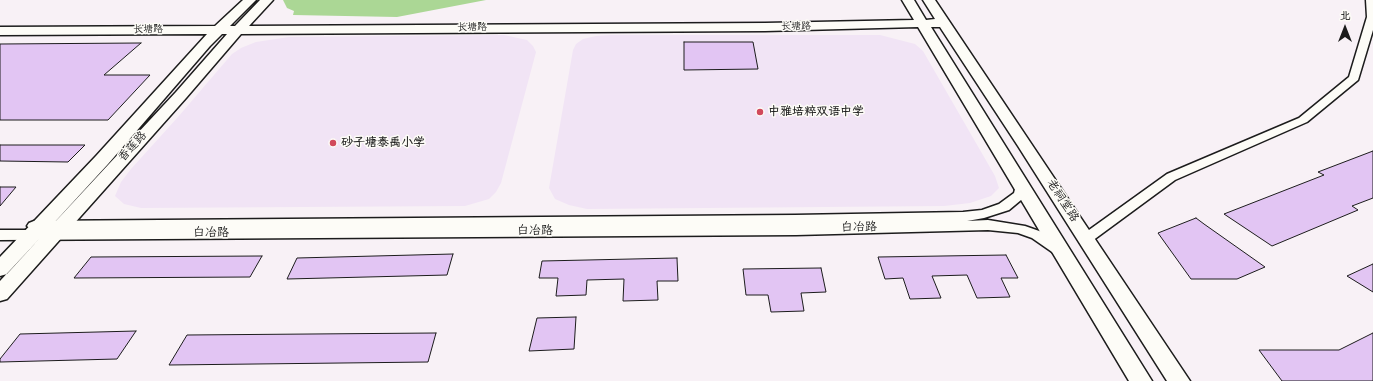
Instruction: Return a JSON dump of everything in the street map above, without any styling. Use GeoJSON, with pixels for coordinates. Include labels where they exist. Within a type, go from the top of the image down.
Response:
{"type":"FeatureCollection","features":[{"type":"Feature","properties":{"kind":"main road","name":"香莲路"},"geometry":{"type":"LineString","coordinates":[[0,294],[59,230],[234,25],[250,0]]}},
{"type":"Feature","properties":{"kind":"main road","name":"香莲路"},"geometry":{"type":"LineString","coordinates":[[0,269],[102,160],[205,43],[234,25],[267,0]]}},
{"type":"Feature","properties":{"kind":"main road","name":"老祠堂路"},"geometry":{"type":"LineString","coordinates":[[908,0],[1022,184],[1140,381]]}},
{"type":"Feature","properties":{"kind":"main road","name":"老祠堂路"},"geometry":{"type":"LineString","coordinates":[[928,0],[1087,238],[1179,381]]}},
{"type":"Feature","properties":{"kind":"main road","name":"长塘路"},"geometry":{"type":"LineString","coordinates":[[0,22],[757,28],[941,19]]}},
{"type":"Feature","properties":{"kind":"main road","name":"长塘路"},"geometry":{"type":"LineString","coordinates":[[0,31],[234,25]]}},
{"type":"Feature","properties":{"kind":"street"},"geometry":{"type":"LineString","coordinates":[[1087,238],[1172,177],[1303,120],[1354,78],[1372,17],[1371,0]]}},
{"type":"Feature","properties":{"kind":"street","name":"白冶路"},"geometry":{"type":"LineString","coordinates":[[59,230],[963,217],[984,214],[1004,207],[1020,195],[1022,184]]}},
{"type":"Feature","properties":{"kind":"street","name":"白冶路"},"geometry":{"type":"LineString","coordinates":[[0,226],[36,230],[796,230],[988,225],[1020,229],[1036,235],[1063,252]]}},
{"type":"Feature","properties":{"kind":"street","name":"白冶路"},"geometry":{"type":"LineString","coordinates":[[0,235],[36,230]]}},
{"type":"Feature","properties":{"kind":"shaded area","name":"砂子塘泰禹小学"},"geometry":{"type":"Polygon","coordinates":[[[504,35],[527,40],[536,52],[501,183],[496,192],[489,199],[465,206],[141,208],[124,204],[115,196],[121,182],[131,169],[232,54],[241,48],[256,42],[289,37],[504,35]]]}},
{"type":"Feature","properties":{"kind":"shaded area","name":"中雅培粹双语中学"},"geometry":{"type":"Polygon","coordinates":[[[610,35],[880,35],[915,44],[923,51],[995,176],[999,188],[991,196],[970,203],[944,206],[587,209],[569,205],[555,199],[549,188],[573,50],[576,44],[583,39],[610,35]]]}},
{"type":"Feature","properties":{"kind":"green space"},"geometry":{"type":"Polygon","coordinates":[[[283,0],[486,0],[397,17],[293,15],[294,11],[287,8],[283,0]]]}},
{"type":"Feature","properties":{"kind":"building"},"geometry":{"type":"Polygon","coordinates":[[[684,42],[753,42],[758,69],[684,70],[684,42]]]}},
{"type":"Feature","properties":{"kind":"building"},"geometry":{"type":"Polygon","coordinates":[[[141,43],[104,75],[150,75],[108,120],[0,120],[0,44],[141,43]]]}},
{"type":"Feature","properties":{"kind":"building"},"geometry":{"type":"Polygon","coordinates":[[[0,145],[85,145],[68,162],[0,161],[0,145]]]}},
{"type":"Feature","properties":{"kind":"building"},"geometry":{"type":"Polygon","coordinates":[[[1373,151],[1373,198],[1352,206],[1358,210],[1272,246],[1224,214],[1324,175],[1318,172],[1373,151]]]}},
{"type":"Feature","properties":{"kind":"building"},"geometry":{"type":"Polygon","coordinates":[[[0,187],[16,187],[0,206],[0,187]]]}},
{"type":"Feature","properties":{"kind":"building"},"geometry":{"type":"Polygon","coordinates":[[[1196,218],[1265,267],[1237,279],[1191,279],[1158,233],[1196,218]]]}},
{"type":"Feature","properties":{"kind":"building"},"geometry":{"type":"Polygon","coordinates":[[[453,254],[447,275],[287,279],[297,258],[453,254]]]}},
{"type":"Feature","properties":{"kind":"building"},"geometry":{"type":"Polygon","coordinates":[[[1006,255],[1018,278],[1001,278],[1010,297],[977,298],[967,275],[932,276],[941,298],[910,299],[903,278],[885,279],[878,257],[1006,255]]]}},
{"type":"Feature","properties":{"kind":"building"},"geometry":{"type":"Polygon","coordinates":[[[262,256],[250,277],[74,278],[91,257],[262,256]]]}},
{"type":"Feature","properties":{"kind":"building"},"geometry":{"type":"Polygon","coordinates":[[[677,258],[678,281],[657,281],[658,300],[623,301],[624,279],[587,280],[586,295],[556,296],[558,278],[539,278],[542,261],[677,258]]]}},
{"type":"Feature","properties":{"kind":"building"},"geometry":{"type":"Polygon","coordinates":[[[1373,264],[1373,292],[1347,276],[1373,264]]]}},
{"type":"Feature","properties":{"kind":"building"},"geometry":{"type":"Polygon","coordinates":[[[821,268],[826,292],[801,293],[804,311],[771,312],[768,295],[746,295],[743,269],[821,268]]]}},
{"type":"Feature","properties":{"kind":"building"},"geometry":{"type":"Polygon","coordinates":[[[576,317],[574,349],[529,351],[537,318],[576,317]]]}},
{"type":"Feature","properties":{"kind":"building"},"geometry":{"type":"Polygon","coordinates":[[[136,331],[117,359],[0,362],[0,359],[20,334],[136,331]]]}},
{"type":"Feature","properties":{"kind":"building"},"geometry":{"type":"Polygon","coordinates":[[[436,333],[428,362],[169,365],[187,335],[436,333]]]}},
{"type":"Feature","properties":{"kind":"building"},"geometry":{"type":"Polygon","coordinates":[[[1373,333],[1373,381],[1282,381],[1259,350],[1339,350],[1373,333]]]}},
{"type":"Feature","properties":{"kind":"place","name":"中雅培粹双语中学"},"geometry":{"type":"Point","coordinates":[760,112]}},
{"type":"Feature","properties":{"kind":"place","name":"砂子塘泰禹小学"},"geometry":{"type":"Point","coordinates":[333,143]}}]}
